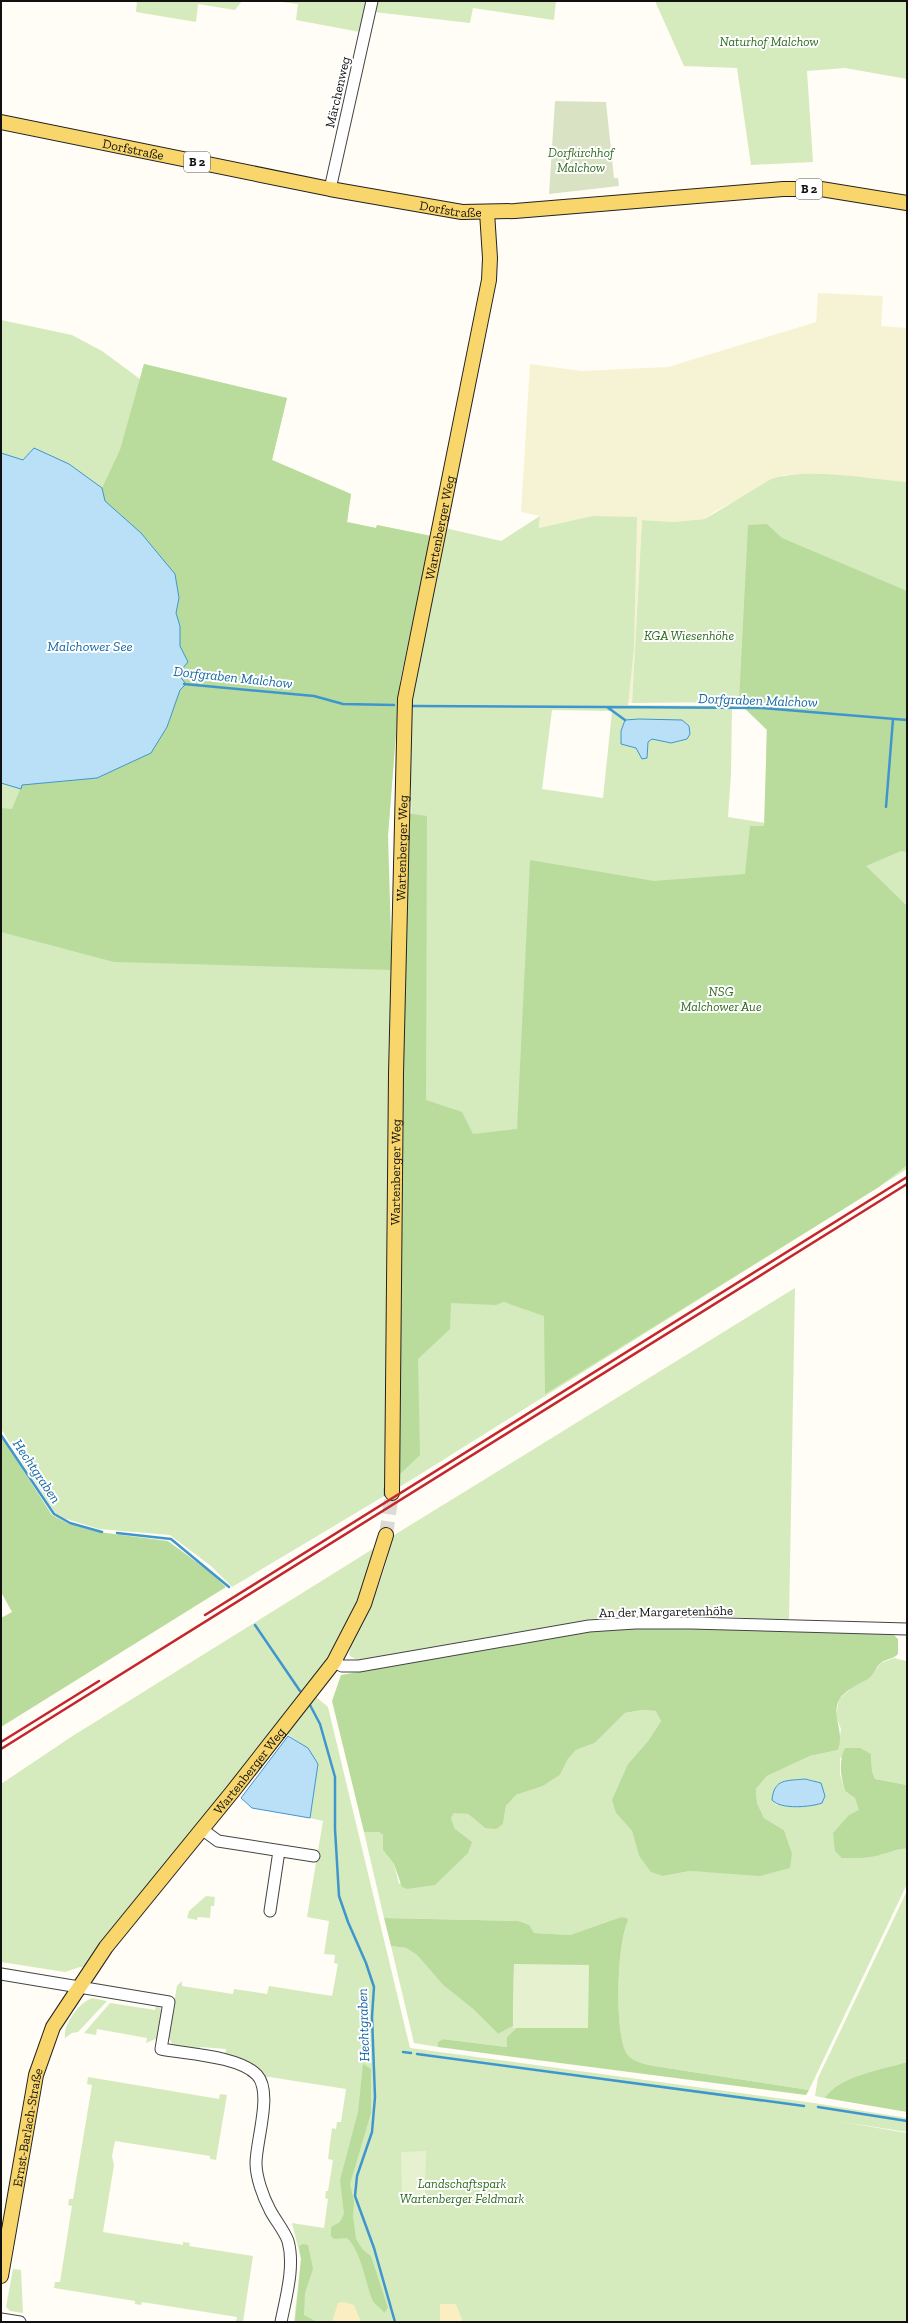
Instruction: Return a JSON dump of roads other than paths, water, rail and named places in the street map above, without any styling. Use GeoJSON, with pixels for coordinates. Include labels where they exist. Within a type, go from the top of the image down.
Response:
{"type":"FeatureCollection","features":[{"type":"Feature","properties":{"kind":"main road","name":"Dorfstraße"},"geometry":{"type":"LineString","coordinates":[[1,122],[330,189],[431,208],[462,212],[487,212],[790,189],[821,188],[907,203]]}},
{"type":"Feature","properties":{"kind":"main road","name":"Wartenberger Weg"},"geometry":{"type":"LineString","coordinates":[[392,1493],[396,1066],[405,699],[489,280],[490,258],[487,212]]}},
{"type":"Feature","properties":{"kind":"main road","name":"Wartenberger Weg"},"geometry":{"type":"LineString","coordinates":[[78,1988],[106,1947],[202,1830],[334,1662],[364,1604],[386,1535]]}},
{"type":"Feature","properties":{"kind":"main road","name":"Ernst-Barlach-Straße"},"geometry":{"type":"LineString","coordinates":[[1,2276],[5,2223],[36,2075],[53,2027],[78,1988]]}},
{"type":"Feature","properties":{"kind":"street","name":"Märchenweg"},"geometry":{"type":"LineString","coordinates":[[330,189],[372,1]]}},
{"type":"Feature","properties":{"kind":"street","name":"An der Margaretenhöhe"},"geometry":{"type":"LineString","coordinates":[[334,1662],[342,1666],[359,1666],[589,1626],[613,1624],[691,1623],[907,1628]]}},
{"type":"Feature","properties":{"kind":"street"},"geometry":{"type":"LineString","coordinates":[[202,1830],[218,1841],[314,1856]]}},
{"type":"Feature","properties":{"kind":"street"},"geometry":{"type":"LineString","coordinates":[[270,1911],[279,1851]]}},
{"type":"Feature","properties":{"kind":"street"},"geometry":{"type":"LineString","coordinates":[[1,1974],[169,2002],[161,2050],[236,2063],[258,2075],[264,2094],[256,2164],[264,2195],[269,2208],[284,2233],[289,2252],[286,2293],[281,2322]]}},
{"type":"Feature","properties":{"kind":"street"},"geometry":{"type":"LineString","coordinates":[[1,2319],[20,2322]]}},
{"type":"Feature","properties":{"kind":"water","name":"Malchower See"},"geometry":{"type":"Polygon","coordinates":[[[34,448],[69,464],[102,488],[105,501],[141,533],[175,574],[179,598],[176,613],[180,626],[180,646],[188,662],[178,674],[186,684],[180,690],[167,727],[151,753],[97,778],[22,785],[21,789],[1,783],[1,453],[23,460],[34,448]]]}},
{"type":"Feature","properties":{"kind":"water"},"geometry":{"type":"Polygon","coordinates":[[[625,720],[682,720],[689,726],[690,734],[687,739],[671,743],[652,739],[648,742],[647,758],[642,759],[636,748],[621,744],[621,731],[625,720]]]}},
{"type":"Feature","properties":{"kind":"water"},"geometry":{"type":"Polygon","coordinates":[[[288,1736],[308,1748],[318,1764],[310,1818],[252,1808],[241,1798],[288,1736]]]}},
{"type":"Feature","properties":{"kind":"water"},"geometry":{"type":"Polygon","coordinates":[[[805,1779],[821,1783],[825,1796],[822,1803],[811,1806],[796,1807],[782,1805],[772,1800],[775,1788],[782,1782],[805,1779]]]}},
{"type":"Feature","properties":{"kind":"waterway","name":"Dorfgraben Malchow"},"geometry":{"type":"LineString","coordinates":[[184,684],[314,696],[343,704],[394,705]]}},
{"type":"Feature","properties":{"kind":"waterway","name":"Dorfgraben Malchow"},"geometry":{"type":"LineString","coordinates":[[413,706],[607,707],[625,720]]}},
{"type":"Feature","properties":{"kind":"waterway","name":"Dorfgraben Malchow"},"geometry":{"type":"LineString","coordinates":[[607,707],[762,708],[907,720]]}},
{"type":"Feature","properties":{"kind":"waterway"},"geometry":{"type":"LineString","coordinates":[[886,807],[893,719]]}},
{"type":"Feature","properties":{"kind":"waterway","name":"Hechtgraben"},"geometry":{"type":"LineString","coordinates":[[1,1435],[54,1514],[70,1523],[102,1532]]}},
{"type":"Feature","properties":{"kind":"waterway"},"geometry":{"type":"LineString","coordinates":[[385,1488],[385,1495]]}},
{"type":"Feature","properties":{"kind":"waterway","name":"Hechtgraben"},"geometry":{"type":"LineString","coordinates":[[117,1533],[171,1539],[229,1587]]}},
{"type":"Feature","properties":{"kind":"waterway","name":"Hechtgraben"},"geometry":{"type":"LineString","coordinates":[[255,1625],[300,1691]]}},
{"type":"Feature","properties":{"kind":"waterway","name":"Hechtgraben"},"geometry":{"type":"LineString","coordinates":[[310,1705],[320,1724],[335,1777],[335,1829],[339,1896],[374,1987],[372,2017],[375,2097],[372,2132],[357,2176],[355,2196],[374,2248],[395,2322]]}},
{"type":"Feature","properties":{"kind":"waterway"},"geometry":{"type":"LineString","coordinates":[[403,2052],[411,2053]]}},
{"type":"Feature","properties":{"kind":"waterway"},"geometry":{"type":"LineString","coordinates":[[417,2054],[804,2106]]}},
{"type":"Feature","properties":{"kind":"waterway"},"geometry":{"type":"LineString","coordinates":[[818,2107],[907,2121]]}},
{"type":"Feature","properties":{"kind":"tunnel"},"geometry":{"type":"LineString","coordinates":[[386,1535],[392,1493]]}},
{"type":"Feature","properties":{"kind":"railway"},"geometry":{"type":"LineString","coordinates":[[205,1615],[907,1177]]}},
{"type":"Feature","properties":{"kind":"railway"},"geometry":{"type":"LineString","coordinates":[[1,1749],[907,1184]]}},
{"type":"Feature","properties":{"kind":"railway"},"geometry":{"type":"LineString","coordinates":[[1,1742],[99,1681]]}},
{"type":"Feature","properties":{"kind":"park label","name":"Naturhof Malchow"},"geometry":{"type":"Point","coordinates":[769,41]}},
{"type":"Feature","properties":{"kind":"park label","name":"Dorfkirchhof Malchow"},"geometry":{"type":"Point","coordinates":[581,160]}},
{"type":"Feature","properties":{"kind":"park label","name":"KGA Wiesenhöhe"},"geometry":{"type":"Point","coordinates":[689,635]}},
{"type":"Feature","properties":{"kind":"park label","name":"NSG Malchower Aue"},"geometry":{"type":"Point","coordinates":[721,998]}},
{"type":"Feature","properties":{"kind":"park label","name":"Landschaftspark Wartenberger Feldmark"},"geometry":{"type":"Point","coordinates":[462,2190]}}]}
